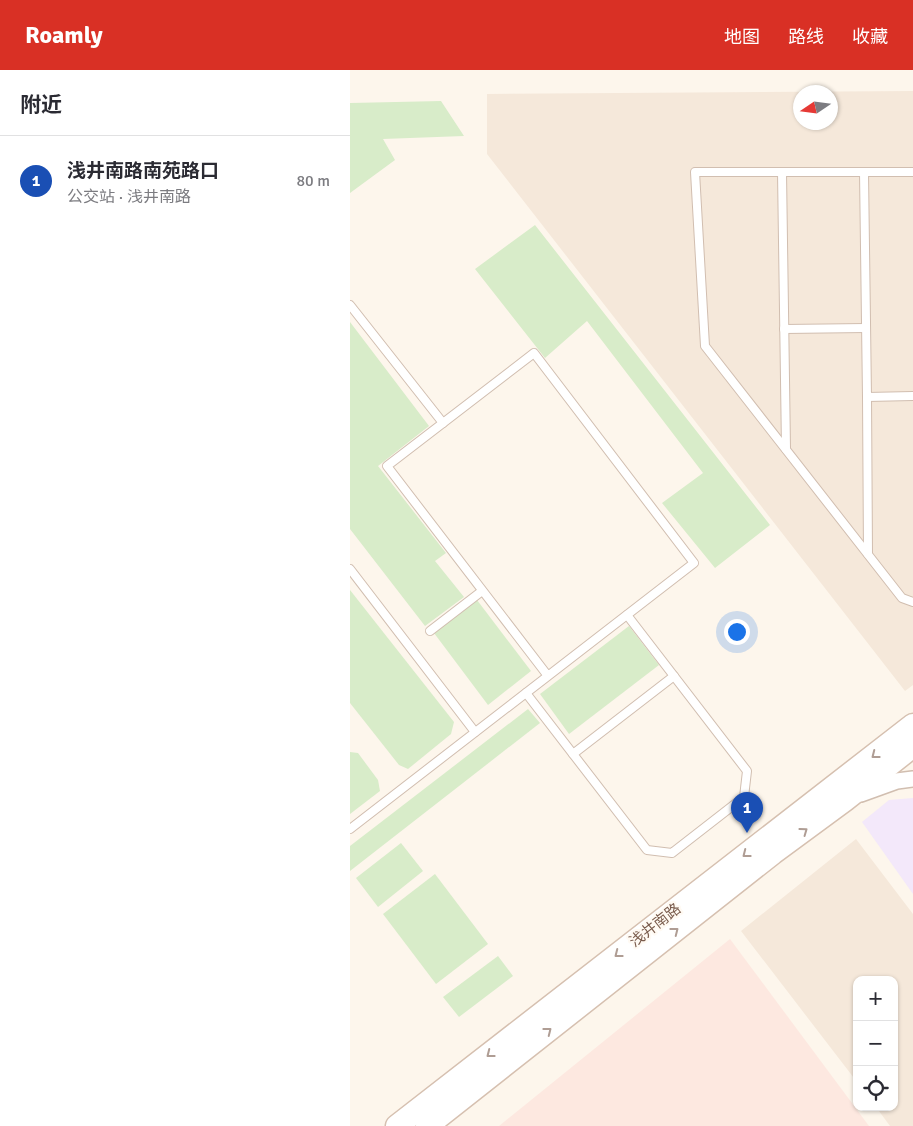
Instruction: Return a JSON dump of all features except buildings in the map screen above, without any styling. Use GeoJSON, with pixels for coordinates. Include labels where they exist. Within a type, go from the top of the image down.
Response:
{"type":"FeatureCollection","features":[{"type":"Feature","properties":{"kind":"street","name":"浅井南路"},"geometry":{"type":"LineString","coordinates":[[397,1126],[913,725]]}},
{"type":"Feature","properties":{"kind":"street","name":"浅井南路"},"geometry":{"type":"LineString","coordinates":[[426,1126],[773,853],[845,800],[913,746]]}},
{"type":"Feature","properties":{"kind":"street"},"geometry":{"type":"LineString","coordinates":[[845,800],[897,781],[913,779]]}},
{"type":"Feature","properties":{"kind":"lane"},"geometry":{"type":"LineString","coordinates":[[913,172],[695,172],[705,346],[902,598],[913,602]]}},
{"type":"Feature","properties":{"kind":"lane"},"geometry":{"type":"LineString","coordinates":[[782,172],[786,449]]}},
{"type":"Feature","properties":{"kind":"lane"},"geometry":{"type":"LineString","coordinates":[[864,172],[868,554]]}},
{"type":"Feature","properties":{"kind":"lane"},"geometry":{"type":"LineString","coordinates":[[350,306],[443,424]]}},
{"type":"Feature","properties":{"kind":"lane"},"geometry":{"type":"LineString","coordinates":[[784,329],[866,328]]}},
{"type":"Feature","properties":{"kind":"lane"},"geometry":{"type":"LineString","coordinates":[[350,829],[475,732],[526,693],[627,615],[694,563],[534,353],[387,466],[548,676]]}},
{"type":"Feature","properties":{"kind":"lane"},"geometry":{"type":"LineString","coordinates":[[867,397],[913,396]]}},
{"type":"Feature","properties":{"kind":"lane"},"geometry":{"type":"LineString","coordinates":[[350,569],[475,732]]}},
{"type":"Feature","properties":{"kind":"lane"},"geometry":{"type":"LineString","coordinates":[[430,631],[482,590]]}},
{"type":"Feature","properties":{"kind":"lane"},"geometry":{"type":"LineString","coordinates":[[526,693],[647,850],[672,853],[679,848],[744,797],[747,771],[627,615]]}},
{"type":"Feature","properties":{"kind":"lane"},"geometry":{"type":"LineString","coordinates":[[574,754],[674,676]]}},
{"type":"Feature","properties":{"kind":"shaded area"},"geometry":{"type":"Polygon","coordinates":[[[913,91],[913,685],[905,691],[487,154],[487,94],[793,92],[793,130],[838,130],[838,92],[913,91]]]}},
{"type":"Feature","properties":{"kind":"shaded area"},"geometry":{"type":"Polygon","coordinates":[[[913,798],[913,894],[862,822],[889,800],[913,798]]]}},
{"type":"Feature","properties":{"kind":"shaded area"},"geometry":{"type":"Polygon","coordinates":[[[856,839],[913,914],[913,1126],[890,1126],[879,1111],[898,1111],[898,976],[853,976],[853,1077],[741,931],[856,839]]]}},
{"type":"Feature","properties":{"kind":"shaded area"},"geometry":{"type":"Polygon","coordinates":[[[730,939],[853,1104],[853,1111],[858,1111],[869,1126],[499,1126],[730,939]]]}},
{"type":"Feature","properties":{"kind":"green space"},"geometry":{"type":"Polygon","coordinates":[[[441,101],[464,136],[383,139],[395,160],[350,193],[350,103],[441,101]]]}},
{"type":"Feature","properties":{"kind":"green space"},"geometry":{"type":"Polygon","coordinates":[[[535,225],[770,525],[715,568],[662,503],[703,473],[587,321],[545,358],[475,269],[535,225]]]}},
{"type":"Feature","properties":{"kind":"green space"},"geometry":{"type":"Polygon","coordinates":[[[350,322],[429,426],[378,466],[446,553],[435,561],[464,597],[425,626],[350,529],[350,322]]]}},
{"type":"Feature","properties":{"kind":"green space"},"geometry":{"type":"Polygon","coordinates":[[[350,590],[454,722],[451,734],[408,769],[399,765],[350,703],[350,590]]]}},
{"type":"Feature","properties":{"kind":"green space"},"geometry":{"type":"Polygon","coordinates":[[[477,600],[531,671],[488,705],[434,633],[477,600]]]}},
{"type":"Feature","properties":{"kind":"green space"},"geometry":{"type":"Polygon","coordinates":[[[629,626],[659,665],[569,734],[540,694],[629,626]]]}},
{"type":"Feature","properties":{"kind":"green space"},"geometry":{"type":"Polygon","coordinates":[[[528,709],[540,723],[350,871],[350,846],[528,709]]]}},
{"type":"Feature","properties":{"kind":"green space"},"geometry":{"type":"Polygon","coordinates":[[[350,752],[358,753],[378,780],[380,791],[350,814],[350,752]]]}},
{"type":"Feature","properties":{"kind":"green space"},"geometry":{"type":"Polygon","coordinates":[[[401,843],[423,871],[378,907],[356,878],[401,843]]]}},
{"type":"Feature","properties":{"kind":"green space"},"geometry":{"type":"Polygon","coordinates":[[[435,874],[488,944],[436,984],[383,914],[435,874]]]}},
{"type":"Feature","properties":{"kind":"green space"},"geometry":{"type":"Polygon","coordinates":[[[498,956],[513,976],[459,1017],[443,997],[498,956]]]}},
{"type":"Feature","properties":{"kind":"place","name":"浅井南路南苑路口"},"geometry":{"type":"Point","coordinates":[747,833]}}]}
